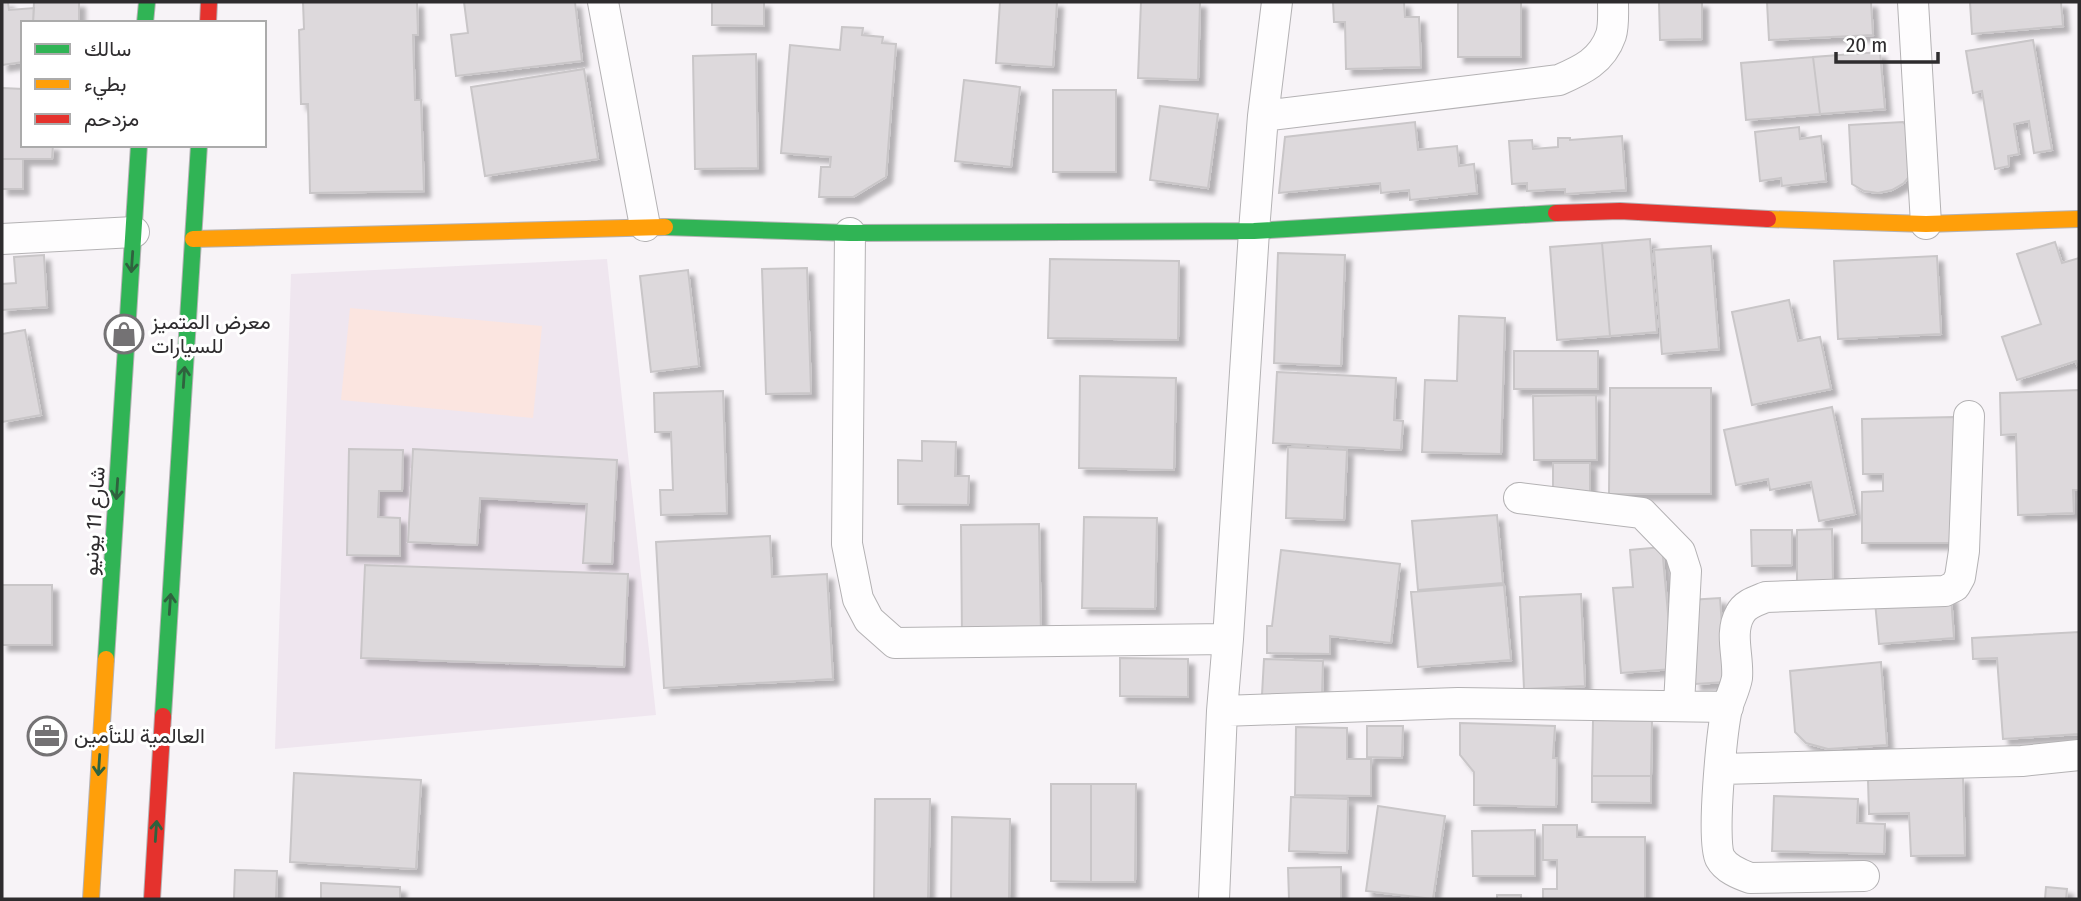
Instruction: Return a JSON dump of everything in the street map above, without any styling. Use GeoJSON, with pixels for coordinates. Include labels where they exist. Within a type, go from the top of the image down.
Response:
{"type":"FeatureCollection","features":[{"type":"Feature","properties":{"kind":"main road"},"geometry":{"type":"LineString","coordinates":[[145,21],[146,2]]}},
{"type":"Feature","properties":{"kind":"main road"},"geometry":{"type":"LineString","coordinates":[[208,21],[209,2]]}},
{"type":"Feature","properties":{"kind":"main road","name":"شارع 11 يونيو"},"geometry":{"type":"LineString","coordinates":[[91,899],[139,147]]}},
{"type":"Feature","properties":{"kind":"main road"},"geometry":{"type":"LineString","coordinates":[[152,899],[200,147]]}},
{"type":"Feature","properties":{"kind":"main road"},"geometry":{"type":"LineString","coordinates":[[193,239],[645,226],[850,233],[1254,232],[1492,216],[1620,211],[1801,221],[1926,224],[2079,219]]}},
{"type":"Feature","properties":{"kind":"street"},"geometry":{"type":"LineString","coordinates":[[603,2],[645,226]]}},
{"type":"Feature","properties":{"kind":"street"},"geometry":{"type":"LineString","coordinates":[[1214,899],[1222,711],[1254,232],[1263,116],[1277,2]]}},
{"type":"Feature","properties":{"kind":"street"},"geometry":{"type":"LineString","coordinates":[[1263,116],[1559,80],[1584,69],[1602,51],[1612,33],[1613,2]]}},
{"type":"Feature","properties":{"kind":"street"},"geometry":{"type":"LineString","coordinates":[[1913,2],[1926,224]]}},
{"type":"Feature","properties":{"kind":"street"},"geometry":{"type":"LineString","coordinates":[[2,239],[134,232]]}},
{"type":"Feature","properties":{"kind":"street"},"geometry":{"type":"LineString","coordinates":[[850,233],[847,544],[858,599],[869,620],[895,643],[1228,639]]}},
{"type":"Feature","properties":{"kind":"street"},"geometry":{"type":"LineString","coordinates":[[1864,876],[1751,878],[1734,872],[1720,858],[1716,839],[1720,769],[1728,707],[1735,691],[1738,670],[1735,629],[1740,614],[1749,604],[1766,597],[1945,591],[1955,586],[1960,577],[1964,551],[1969,416]]}},
{"type":"Feature","properties":{"kind":"street"},"geometry":{"type":"LineString","coordinates":[[1519,498],[1642,513],[1680,552],[1686,571],[1679,705]]}},
{"type":"Feature","properties":{"kind":"street"},"geometry":{"type":"LineString","coordinates":[[1222,711],[1458,703],[1728,707]]}},
{"type":"Feature","properties":{"kind":"street"},"geometry":{"type":"LineString","coordinates":[[1720,769],[2022,761],[2079,755]]}},
{"type":"Feature","properties":{"kind":"shaded area"},"geometry":{"type":"Polygon","coordinates":[[[607,259],[656,715],[275,749],[291,274],[607,259]]]}},
{"type":"Feature","properties":{"kind":"shaded area"},"geometry":{"type":"Polygon","coordinates":[[[350,308],[542,326],[533,418],[341,400],[350,308]]]}},
{"type":"Feature","properties":{"kind":"building"},"geometry":{"type":"Polygon","coordinates":[[[2,2],[8,2],[9,10],[34,8],[33,21],[21,21],[21,62],[2,65],[2,2]]]}},
{"type":"Feature","properties":{"kind":"building"},"geometry":{"type":"Polygon","coordinates":[[[34,2],[79,2],[79,21],[33,21],[34,2]]]}},
{"type":"Feature","properties":{"kind":"building"},"geometry":{"type":"Polygon","coordinates":[[[303,2],[417,2],[418,35],[413,35],[415,100],[421,100],[424,191],[310,193],[308,104],[301,104],[299,30],[304,29],[303,2]]]}},
{"type":"Feature","properties":{"kind":"building"},"geometry":{"type":"Polygon","coordinates":[[[464,2],[575,2],[582,61],[456,76],[451,35],[468,33],[464,2]]]}},
{"type":"Feature","properties":{"kind":"building"},"geometry":{"type":"Polygon","coordinates":[[[712,2],[764,2],[764,26],[712,25],[712,2]]]}},
{"type":"Feature","properties":{"kind":"building"},"geometry":{"type":"Polygon","coordinates":[[[1000,2],[1057,2],[1053,67],[996,63],[1000,2]]]}},
{"type":"Feature","properties":{"kind":"building"},"geometry":{"type":"Polygon","coordinates":[[[1141,2],[1200,2],[1198,80],[1138,78],[1141,2]]]}},
{"type":"Feature","properties":{"kind":"building"},"geometry":{"type":"Polygon","coordinates":[[[1333,2],[1404,2],[1405,17],[1419,17],[1421,67],[1346,69],[1345,22],[1334,22],[1333,2]]]}},
{"type":"Feature","properties":{"kind":"building"},"geometry":{"type":"Polygon","coordinates":[[[1458,2],[1521,2],[1521,57],[1458,57],[1458,2]]]}},
{"type":"Feature","properties":{"kind":"building"},"geometry":{"type":"Polygon","coordinates":[[[1659,2],[1702,2],[1702,39],[1660,40],[1659,2]]]}},
{"type":"Feature","properties":{"kind":"building"},"geometry":{"type":"Polygon","coordinates":[[[1767,2],[1871,2],[1873,35],[1769,40],[1767,2]]]}},
{"type":"Feature","properties":{"kind":"building"},"geometry":{"type":"Polygon","coordinates":[[[1970,2],[2061,2],[2063,26],[1972,34],[1970,2]]]}},
{"type":"Feature","properties":{"kind":"building"},"geometry":{"type":"Polygon","coordinates":[[[842,27],[863,28],[862,35],[883,37],[882,43],[896,44],[886,177],[853,197],[819,197],[821,167],[830,167],[831,157],[781,153],[790,45],[840,50],[842,27]]]}},
{"type":"Feature","properties":{"kind":"building"},"geometry":{"type":"Polygon","coordinates":[[[2033,40],[2052,150],[2034,153],[2029,121],[2014,124],[2019,154],[2008,156],[2009,166],[1995,169],[1982,91],[1973,93],[1966,51],[2033,40]]]}},
{"type":"Feature","properties":{"kind":"building"},"geometry":{"type":"Polygon","coordinates":[[[1880,52],[1885,109],[1820,114],[1813,57],[1880,52]]]}},
{"type":"Feature","properties":{"kind":"building"},"geometry":{"type":"Polygon","coordinates":[[[756,54],[758,168],[695,169],[693,56],[756,54]]]}},
{"type":"Feature","properties":{"kind":"building"},"geometry":{"type":"Polygon","coordinates":[[[1813,57],[1820,114],[1746,120],[1741,63],[1813,57]]]}},
{"type":"Feature","properties":{"kind":"building"},"geometry":{"type":"Polygon","coordinates":[[[584,69],[598,159],[485,176],[471,87],[584,69]]]}},
{"type":"Feature","properties":{"kind":"building"},"geometry":{"type":"Polygon","coordinates":[[[964,80],[1020,87],[1011,167],[955,161],[964,80]]]}},
{"type":"Feature","properties":{"kind":"building"},"geometry":{"type":"Polygon","coordinates":[[[2,88],[21,89],[21,147],[53,147],[52,159],[2,159],[2,88]]]}},
{"type":"Feature","properties":{"kind":"building"},"geometry":{"type":"Polygon","coordinates":[[[1053,90],[1116,90],[1116,172],[1053,172],[1053,90]]]}},
{"type":"Feature","properties":{"kind":"building"},"geometry":{"type":"Polygon","coordinates":[[[1160,106],[1218,114],[1208,188],[1150,180],[1160,106]]]}},
{"type":"Feature","properties":{"kind":"building"},"geometry":{"type":"Polygon","coordinates":[[[1415,122],[1418,150],[1457,146],[1459,166],[1474,164],[1477,193],[1410,200],[1409,190],[1381,193],[1380,183],[1279,193],[1285,137],[1415,122]]]}},
{"type":"Feature","properties":{"kind":"building"},"geometry":{"type":"Polygon","coordinates":[[[1903,122],[1912,132],[1913,172],[1904,183],[1892,190],[1878,193],[1864,191],[1852,184],[1849,125],[1903,122]]]}},
{"type":"Feature","properties":{"kind":"building"},"geometry":{"type":"Polygon","coordinates":[[[1799,127],[1800,139],[1821,136],[1826,181],[1782,186],[1781,178],[1760,181],[1755,132],[1799,127]]]}},
{"type":"Feature","properties":{"kind":"building"},"geometry":{"type":"Polygon","coordinates":[[[1622,136],[1626,190],[1565,194],[1565,189],[1527,191],[1527,183],[1512,184],[1509,141],[1532,140],[1533,149],[1558,147],[1558,138],[1570,140],[1622,136]]]}},
{"type":"Feature","properties":{"kind":"building"},"geometry":{"type":"Polygon","coordinates":[[[2,159],[23,159],[23,189],[2,189],[2,159]]]}},
{"type":"Feature","properties":{"kind":"building"},"geometry":{"type":"Polygon","coordinates":[[[1650,239],[1657,332],[1610,336],[1602,243],[1650,239]]]}},
{"type":"Feature","properties":{"kind":"building"},"geometry":{"type":"Polygon","coordinates":[[[2055,242],[2062,263],[2079,258],[2079,364],[2077,365],[2076,361],[2017,380],[2002,337],[2041,324],[2017,254],[2055,242]]]}},
{"type":"Feature","properties":{"kind":"building"},"geometry":{"type":"Polygon","coordinates":[[[1602,243],[1610,336],[1557,340],[1550,247],[1602,243]]]}},
{"type":"Feature","properties":{"kind":"building"},"geometry":{"type":"Polygon","coordinates":[[[1711,246],[1719,349],[1662,354],[1654,250],[1711,246]]]}},
{"type":"Feature","properties":{"kind":"building"},"geometry":{"type":"Polygon","coordinates":[[[1278,253],[1345,255],[1341,366],[1274,363],[1278,253]]]}},
{"type":"Feature","properties":{"kind":"building"},"geometry":{"type":"Polygon","coordinates":[[[44,255],[47,307],[2,310],[2,284],[16,283],[14,257],[44,255]]]}},
{"type":"Feature","properties":{"kind":"building"},"geometry":{"type":"Polygon","coordinates":[[[1937,256],[1941,334],[1838,339],[1834,261],[1937,256]]]}},
{"type":"Feature","properties":{"kind":"building"},"geometry":{"type":"Polygon","coordinates":[[[1050,259],[1179,261],[1178,340],[1048,338],[1050,259]]]}},
{"type":"Feature","properties":{"kind":"building"},"geometry":{"type":"Polygon","coordinates":[[[807,268],[811,393],[766,394],[762,269],[807,268]]]}},
{"type":"Feature","properties":{"kind":"building"},"geometry":{"type":"Polygon","coordinates":[[[688,270],[699,366],[651,372],[640,276],[688,270]]]}},
{"type":"Feature","properties":{"kind":"building"},"geometry":{"type":"Polygon","coordinates":[[[1789,300],[1798,341],[1820,337],[1831,389],[1752,405],[1732,312],[1789,300]]]}},
{"type":"Feature","properties":{"kind":"building"},"geometry":{"type":"Polygon","coordinates":[[[1459,316],[1505,318],[1501,454],[1422,452],[1425,380],[1457,381],[1459,316]]]}},
{"type":"Feature","properties":{"kind":"building"},"geometry":{"type":"Polygon","coordinates":[[[25,330],[41,415],[2,422],[2,334],[25,330]]]}},
{"type":"Feature","properties":{"kind":"building"},"geometry":{"type":"Polygon","coordinates":[[[1514,351],[1598,351],[1598,389],[1514,389],[1514,351]]]}},
{"type":"Feature","properties":{"kind":"building"},"geometry":{"type":"Polygon","coordinates":[[[1277,372],[1396,378],[1394,420],[1403,421],[1401,450],[1273,443],[1277,372]]]}},
{"type":"Feature","properties":{"kind":"building"},"geometry":{"type":"Polygon","coordinates":[[[1080,376],[1176,378],[1174,470],[1079,468],[1080,376]]]}},
{"type":"Feature","properties":{"kind":"building"},"geometry":{"type":"Polygon","coordinates":[[[1610,388],[1711,388],[1711,494],[1609,494],[1610,388]]]}},
{"type":"Feature","properties":{"kind":"building"},"geometry":{"type":"Polygon","coordinates":[[[2079,390],[2079,490],[2073,490],[2074,513],[2018,515],[2016,434],[2001,435],[2000,393],[2079,390]]]}},
{"type":"Feature","properties":{"kind":"building"},"geometry":{"type":"Polygon","coordinates":[[[723,391],[727,513],[661,515],[660,490],[673,490],[671,432],[655,432],[654,393],[723,391]]]}},
{"type":"Feature","properties":{"kind":"building"},"geometry":{"type":"Polygon","coordinates":[[[1596,395],[1597,460],[1534,460],[1533,396],[1596,395]]]}},
{"type":"Feature","properties":{"kind":"building"},"geometry":{"type":"Polygon","coordinates":[[[1832,407],[1855,514],[1819,521],[1811,482],[1770,490],[1768,479],[1736,485],[1724,430],[1832,407]]]}},
{"type":"Feature","properties":{"kind":"building"},"geometry":{"type":"Polygon","coordinates":[[[1954,417],[1956,543],[1862,543],[1862,492],[1883,491],[1883,474],[1863,474],[1862,419],[1954,417]]]}},
{"type":"Feature","properties":{"kind":"building"},"geometry":{"type":"Polygon","coordinates":[[[922,441],[956,442],[955,476],[969,476],[968,505],[898,504],[898,460],[922,461],[922,441]]]}},
{"type":"Feature","properties":{"kind":"building"},"geometry":{"type":"Polygon","coordinates":[[[1288,447],[1347,450],[1344,520],[1286,518],[1288,447]]]}},
{"type":"Feature","properties":{"kind":"building"},"geometry":{"type":"Polygon","coordinates":[[[349,449],[403,450],[402,491],[379,491],[378,517],[400,518],[400,556],[347,555],[349,449]]]}},
{"type":"Feature","properties":{"kind":"building"},"geometry":{"type":"Polygon","coordinates":[[[413,449],[617,460],[612,564],[583,563],[587,504],[480,498],[477,545],[408,542],[413,449]]]}},
{"type":"Feature","properties":{"kind":"building"},"geometry":{"type":"Polygon","coordinates":[[[1553,463],[1590,463],[1590,497],[1553,497],[1553,463]]]}},
{"type":"Feature","properties":{"kind":"building"},"geometry":{"type":"Polygon","coordinates":[[[1497,515],[1503,583],[1418,590],[1412,521],[1497,515]]]}},
{"type":"Feature","properties":{"kind":"building"},"geometry":{"type":"Polygon","coordinates":[[[1084,517],[1157,518],[1155,609],[1082,608],[1084,517]]]}},
{"type":"Feature","properties":{"kind":"building"},"geometry":{"type":"Polygon","coordinates":[[[1039,524],[1041,638],[962,639],[961,525],[1039,524]]]}},
{"type":"Feature","properties":{"kind":"building"},"geometry":{"type":"Polygon","coordinates":[[[1832,529],[1833,582],[1797,582],[1797,530],[1832,529]]]}},
{"type":"Feature","properties":{"kind":"building"},"geometry":{"type":"Polygon","coordinates":[[[1751,530],[1792,530],[1792,565],[1752,566],[1751,530]]]}},
{"type":"Feature","properties":{"kind":"building"},"geometry":{"type":"Polygon","coordinates":[[[770,536],[772,577],[827,574],[833,679],[664,688],[656,542],[770,536]]]}},
{"type":"Feature","properties":{"kind":"building"},"geometry":{"type":"Polygon","coordinates":[[[1662,547],[1673,669],[1621,673],[1613,588],[1633,587],[1630,550],[1662,547]]]}},
{"type":"Feature","properties":{"kind":"building"},"geometry":{"type":"Polygon","coordinates":[[[1281,550],[1400,564],[1391,643],[1330,636],[1330,654],[1267,653],[1267,626],[1272,626],[1281,550]]]}},
{"type":"Feature","properties":{"kind":"building"},"geometry":{"type":"Polygon","coordinates":[[[365,565],[628,574],[624,667],[361,658],[365,565]]]}},
{"type":"Feature","properties":{"kind":"building"},"geometry":{"type":"Polygon","coordinates":[[[2,585],[52,585],[52,645],[2,645],[2,585]]]}},
{"type":"Feature","properties":{"kind":"building"},"geometry":{"type":"Polygon","coordinates":[[[1504,585],[1511,660],[1418,667],[1411,592],[1504,585]]]}},
{"type":"Feature","properties":{"kind":"building"},"geometry":{"type":"Polygon","coordinates":[[[1581,594],[1585,686],[1524,689],[1520,597],[1581,594]]]}},
{"type":"Feature","properties":{"kind":"building"},"geometry":{"type":"Polygon","coordinates":[[[1951,596],[1954,638],[1879,644],[1875,602],[1951,596]]]}},
{"type":"Feature","properties":{"kind":"building"},"geometry":{"type":"Polygon","coordinates":[[[1720,598],[1726,682],[1695,684],[1689,600],[1720,598]]]}},
{"type":"Feature","properties":{"kind":"building"},"geometry":{"type":"Polygon","coordinates":[[[2079,632],[2079,734],[2003,739],[1997,658],[1973,659],[1972,638],[2079,632]]]}},
{"type":"Feature","properties":{"kind":"building"},"geometry":{"type":"Polygon","coordinates":[[[1120,658],[1188,659],[1188,697],[1120,696],[1120,658]]]}},
{"type":"Feature","properties":{"kind":"building"},"geometry":{"type":"Polygon","coordinates":[[[1264,659],[1323,661],[1322,697],[1262,695],[1264,659]]]}},
{"type":"Feature","properties":{"kind":"building"},"geometry":{"type":"Polygon","coordinates":[[[1881,662],[1887,745],[1828,749],[1806,743],[1795,732],[1790,671],[1881,662]]]}},
{"type":"Feature","properties":{"kind":"building"},"geometry":{"type":"Polygon","coordinates":[[[1593,720],[1652,721],[1651,776],[1592,776],[1593,720]]]}},
{"type":"Feature","properties":{"kind":"building"},"geometry":{"type":"Polygon","coordinates":[[[1460,723],[1555,726],[1553,758],[1557,758],[1556,807],[1474,805],[1474,772],[1460,755],[1460,723]]]}},
{"type":"Feature","properties":{"kind":"building"},"geometry":{"type":"Polygon","coordinates":[[[1367,726],[1403,726],[1402,758],[1367,757],[1367,726]]]}},
{"type":"Feature","properties":{"kind":"building"},"geometry":{"type":"Polygon","coordinates":[[[1296,727],[1347,728],[1347,759],[1371,759],[1371,796],[1295,795],[1296,727]]]}},
{"type":"Feature","properties":{"kind":"building"},"geometry":{"type":"Polygon","coordinates":[[[294,773],[421,780],[416,869],[290,862],[294,773]]]}},
{"type":"Feature","properties":{"kind":"building"},"geometry":{"type":"Polygon","coordinates":[[[1592,776],[1651,776],[1651,803],[1592,802],[1592,776]]]}},
{"type":"Feature","properties":{"kind":"building"},"geometry":{"type":"Polygon","coordinates":[[[1963,777],[1965,855],[1911,856],[1909,813],[1869,814],[1868,780],[1963,777]]]}},
{"type":"Feature","properties":{"kind":"building"},"geometry":{"type":"Polygon","coordinates":[[[1051,784],[1091,784],[1091,882],[1051,881],[1051,784]]]}},
{"type":"Feature","properties":{"kind":"building"},"geometry":{"type":"Polygon","coordinates":[[[1091,784],[1136,784],[1135,882],[1091,882],[1091,784]]]}},
{"type":"Feature","properties":{"kind":"building"},"geometry":{"type":"Polygon","coordinates":[[[1774,796],[1858,799],[1857,823],[1885,824],[1884,854],[1772,851],[1774,796]]]}},
{"type":"Feature","properties":{"kind":"building"},"geometry":{"type":"Polygon","coordinates":[[[1291,797],[1348,799],[1347,853],[1289,851],[1291,797]]]}},
{"type":"Feature","properties":{"kind":"building"},"geometry":{"type":"Polygon","coordinates":[[[875,799],[930,799],[928,899],[874,899],[875,799]]]}},
{"type":"Feature","properties":{"kind":"building"},"geometry":{"type":"Polygon","coordinates":[[[1378,806],[1445,816],[1433,899],[1366,891],[1378,806]]]}},
{"type":"Feature","properties":{"kind":"building"},"geometry":{"type":"Polygon","coordinates":[[[952,817],[1010,819],[1009,899],[951,899],[952,817]]]}},
{"type":"Feature","properties":{"kind":"building"},"geometry":{"type":"Polygon","coordinates":[[[1543,825],[1577,825],[1577,837],[1645,837],[1645,899],[1543,899],[1543,889],[1557,889],[1557,860],[1543,860],[1543,825]]]}},
{"type":"Feature","properties":{"kind":"building"},"geometry":{"type":"Polygon","coordinates":[[[1535,830],[1535,876],[1473,876],[1472,831],[1535,830]]]}},
{"type":"Feature","properties":{"kind":"building"},"geometry":{"type":"Polygon","coordinates":[[[1341,867],[1341,899],[1289,899],[1288,868],[1341,867]]]}},
{"type":"Feature","properties":{"kind":"building"},"geometry":{"type":"Polygon","coordinates":[[[235,870],[277,871],[276,899],[234,899],[235,870]]]}},
{"type":"Feature","properties":{"kind":"building"},"geometry":{"type":"Polygon","coordinates":[[[321,883],[400,887],[400,899],[321,899],[321,883]]]}},
{"type":"Feature","properties":{"kind":"building"},"geometry":{"type":"Polygon","coordinates":[[[2046,887],[2067,889],[2066,899],[2045,899],[2046,887]]]}},
{"type":"Feature","properties":{"kind":"building"},"geometry":{"type":"Polygon","coordinates":[[[1497,895],[1521,895],[1521,899],[1497,899],[1497,895]]]}},
{"type":"Feature","properties":{"kind":"traffic: fast"},"geometry":{"type":"LineString","coordinates":[[145,21],[147,2]]}},
{"type":"Feature","properties":{"kind":"traffic: fast"},"geometry":{"type":"LineString","coordinates":[[106,659],[139,147]]}},
{"type":"Feature","properties":{"kind":"traffic: fast"},"geometry":{"type":"LineString","coordinates":[[163,716],[199,147]]}},
{"type":"Feature","properties":{"kind":"traffic: fast"},"geometry":{"type":"LineString","coordinates":[[665,227],[850,233],[1254,231],[1556,213]]}},
{"type":"Feature","properties":{"kind":"traffic: slow"},"geometry":{"type":"LineString","coordinates":[[1768,219],[1926,224],[2079,219]]}},
{"type":"Feature","properties":{"kind":"traffic: slow"},"geometry":{"type":"LineString","coordinates":[[193,239],[665,227]]}},
{"type":"Feature","properties":{"kind":"traffic: slow"},"geometry":{"type":"LineString","coordinates":[[91,899],[106,659]]}},
{"type":"Feature","properties":{"kind":"traffic: jam"},"geometry":{"type":"LineString","coordinates":[[208,21],[209,2]]}},
{"type":"Feature","properties":{"kind":"traffic: jam"},"geometry":{"type":"LineString","coordinates":[[1556,213],[1620,211],[1768,219]]}},
{"type":"Feature","properties":{"kind":"traffic: jam"},"geometry":{"type":"LineString","coordinates":[[152,899],[163,716]]}},
{"type":"Feature","properties":{"kind":"place","name":"معرض المتميز للسيارات"},"geometry":{"type":"Point","coordinates":[124,334]}},
{"type":"Feature","properties":{"kind":"place","name":"العالمية للتأمين"},"geometry":{"type":"Point","coordinates":[47,736]}}]}
